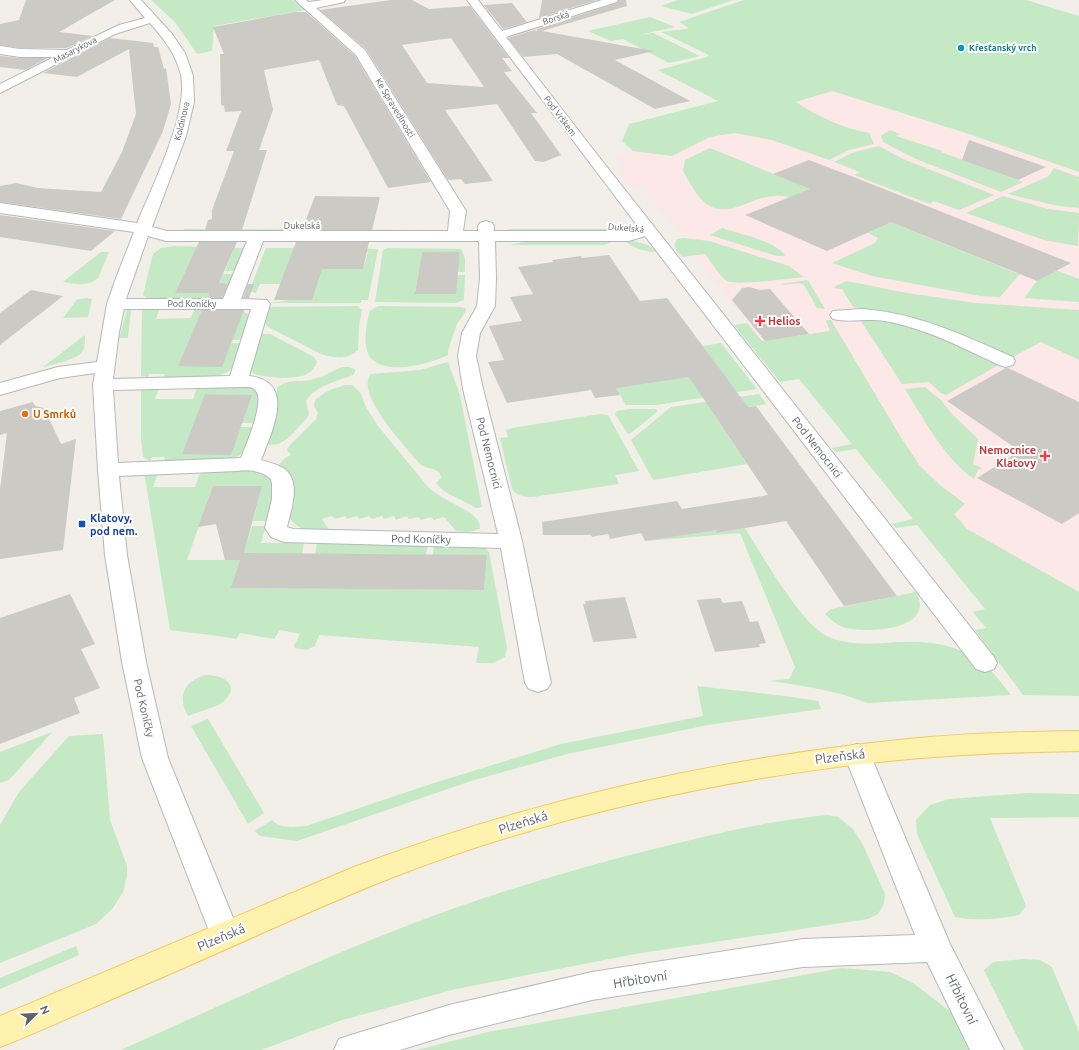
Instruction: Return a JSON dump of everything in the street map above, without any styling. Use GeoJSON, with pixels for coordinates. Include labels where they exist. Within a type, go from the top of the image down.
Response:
{"type":"FeatureCollection","features":[{"type":"Feature","properties":{"kind":"main road","name":"Plzeňská"},"geometry":{"type":"LineString","coordinates":[[0,1032],[336,887],[398,863],[528,820],[638,792],[746,771],[856,754],[1006,742],[1079,741]]}},
{"type":"Feature","properties":{"kind":"street","name":"Koldinova"},"geometry":{"type":"LineString","coordinates":[[135,0],[168,36],[182,57],[188,80],[188,102],[179,136],[143,230]]}},
{"type":"Feature","properties":{"kind":"street"},"geometry":{"type":"LineString","coordinates":[[304,3],[340,0]]}},
{"type":"Feature","properties":{"kind":"street","name":"Pod Vrškem"},"geometry":{"type":"LineString","coordinates":[[472,0],[649,230]]}},
{"type":"Feature","properties":{"kind":"street","name":"Borská"},"geometry":{"type":"LineString","coordinates":[[499,36],[613,0]]}},
{"type":"Feature","properties":{"kind":"street","name":"Ke Spravedlnosti"},"geometry":{"type":"LineString","coordinates":[[304,3],[361,53],[458,211],[455,231]]}},
{"type":"Feature","properties":{"kind":"street","name":"Masarykova"},"geometry":{"type":"LineString","coordinates":[[0,89],[68,53],[123,27],[153,19]]}},
{"type":"Feature","properties":{"kind":"street"},"geometry":{"type":"LineString","coordinates":[[0,50],[20,53],[68,53]]}},
{"type":"Feature","properties":{"kind":"street","name":"Dukelská"},"geometry":{"type":"LineString","coordinates":[[0,208],[143,230],[166,236],[257,236],[455,231]]}},
{"type":"Feature","properties":{"kind":"street","name":"Dukelská"},"geometry":{"type":"LineString","coordinates":[[143,230],[177,226],[486,231],[629,236],[649,230]]}},
{"type":"Feature","properties":{"kind":"street","name":"Pod Koníčky"},"geometry":{"type":"LineString","coordinates":[[143,230],[116,304],[104,376],[108,470],[117,562],[134,662],[156,758],[225,935]]}},
{"type":"Feature","properties":{"kind":"street","name":"Pod Nemocnicí"},"geometry":{"type":"LineString","coordinates":[[649,230],[985,663]]}},
{"type":"Feature","properties":{"kind":"street","name":"Pod Nemocnicí"},"geometry":{"type":"LineString","coordinates":[[486,231],[488,278],[486,306],[471,333],[466,356],[511,541],[538,683]]}},
{"type":"Feature","properties":{"kind":"street"},"geometry":{"type":"LineString","coordinates":[[230,304],[257,236]]}},
{"type":"Feature","properties":{"kind":"street","name":"Pod Koníčky"},"geometry":{"type":"LineString","coordinates":[[116,304],[261,304],[238,380]]}},
{"type":"Feature","properties":{"kind":"street"},"geometry":{"type":"LineString","coordinates":[[839,315],[870,314],[923,324],[1006,361]]}},
{"type":"Feature","properties":{"kind":"street"},"geometry":{"type":"LineString","coordinates":[[0,389],[58,373],[256,382],[266,389],[268,393],[268,406],[250,463]]}},
{"type":"Feature","properties":{"kind":"street","name":"Pod Koníčky"},"geometry":{"type":"LineString","coordinates":[[108,470],[237,465],[250,463],[276,472],[283,481],[283,492],[276,528],[284,535],[511,541]]}},
{"type":"Feature","properties":{"kind":"street","name":"Hřbitovní"},"geometry":{"type":"LineString","coordinates":[[856,754],[936,948],[987,1050]]}},
{"type":"Feature","properties":{"kind":"street","name":"Hřbitovní"},"geometry":{"type":"LineString","coordinates":[[351,1050],[449,1020],[592,986],[803,953],[936,948]]}},
{"type":"Feature","properties":{"kind":"shaded area"},"geometry":{"type":"Polygon","coordinates":[[[832,91],[1079,115],[1079,696],[790,337],[762,341],[682,240],[680,233],[640,187],[633,188],[620,175],[622,174],[619,171],[622,170],[614,157],[832,91]]]}},
{"type":"Feature","properties":{"kind":"green space"},"geometry":{"type":"Polygon","coordinates":[[[151,0],[292,0],[305,10],[214,26],[212,51],[197,54],[175,22],[151,0]]]}},
{"type":"Feature","properties":{"kind":"green space"},"geometry":{"type":"Polygon","coordinates":[[[678,0],[733,0],[692,14],[661,6],[678,0]]]}},
{"type":"Feature","properties":{"kind":"green space"},"geometry":{"type":"Polygon","coordinates":[[[744,0],[1026,0],[1079,16],[1079,172],[963,132],[832,91],[796,102],[831,121],[869,133],[874,144],[849,150],[829,160],[772,140],[734,133],[710,137],[672,156],[633,151],[622,141],[629,124],[718,101],[658,70],[707,57],[709,55],[661,32],[689,28],[679,22],[744,0]]]}},
{"type":"Feature","properties":{"kind":"green space"},"geometry":{"type":"Polygon","coordinates":[[[650,17],[675,27],[639,35],[653,33],[700,56],[669,63],[623,39],[611,41],[588,31],[650,17]]]}},
{"type":"Feature","properties":{"kind":"green space"},"geometry":{"type":"Polygon","coordinates":[[[890,130],[900,134],[896,136],[942,151],[941,152],[1023,182],[1001,192],[916,159],[883,142],[881,136],[890,130]]]}},
{"type":"Feature","properties":{"kind":"green space"},"geometry":{"type":"Polygon","coordinates":[[[879,146],[903,159],[994,195],[959,210],[934,201],[930,204],[854,175],[860,172],[834,162],[852,153],[879,146]]]}},
{"type":"Feature","properties":{"kind":"green space"},"geometry":{"type":"Polygon","coordinates":[[[710,148],[1020,274],[1000,297],[980,296],[872,276],[832,263],[875,243],[878,238],[843,220],[792,198],[778,196],[765,197],[735,208],[724,209],[715,208],[708,205],[695,192],[683,171],[685,160],[710,148]]]}},
{"type":"Feature","properties":{"kind":"green space"},"geometry":{"type":"Polygon","coordinates":[[[1054,168],[1079,177],[1079,208],[1059,206],[1008,194],[1049,176],[1054,168]]]}},
{"type":"Feature","properties":{"kind":"green space"},"geometry":{"type":"Polygon","coordinates":[[[1003,196],[1048,209],[1079,213],[1078,246],[1044,240],[966,213],[1003,196]]]}},
{"type":"Feature","properties":{"kind":"green space"},"geometry":{"type":"Polygon","coordinates":[[[722,228],[764,241],[785,255],[777,256],[710,235],[722,228]]]}},
{"type":"Feature","properties":{"kind":"green space"},"geometry":{"type":"Polygon","coordinates":[[[184,229],[446,230],[446,234],[182,233],[184,229]]]}},
{"type":"Feature","properties":{"kind":"green space"},"geometry":{"type":"Polygon","coordinates":[[[510,229],[611,229],[628,232],[505,231],[510,229]]]}},
{"type":"Feature","properties":{"kind":"green space"},"geometry":{"type":"Polygon","coordinates":[[[613,238],[612,242],[604,245],[510,245],[524,242],[595,242],[595,239],[613,238]]]}},
{"type":"Feature","properties":{"kind":"green space"},"geometry":{"type":"Polygon","coordinates":[[[684,238],[709,241],[789,266],[804,277],[740,283],[727,281],[705,254],[682,257],[678,253],[675,244],[677,239],[684,238]]]}},
{"type":"Feature","properties":{"kind":"green space"},"geometry":{"type":"Polygon","coordinates":[[[626,239],[648,245],[658,252],[646,251],[638,248],[627,243],[626,239]]]}},
{"type":"Feature","properties":{"kind":"green space"},"geometry":{"type":"Polygon","coordinates":[[[174,246],[245,248],[237,271],[225,271],[233,251],[195,251],[175,293],[215,293],[223,274],[235,274],[229,288],[222,295],[200,300],[185,300],[185,298],[174,298],[172,300],[149,299],[143,295],[153,254],[161,248],[174,246]]]}},
{"type":"Feature","properties":{"kind":"green space"},"geometry":{"type":"Polygon","coordinates":[[[266,248],[337,248],[286,269],[363,269],[368,252],[342,251],[342,248],[378,250],[368,300],[361,300],[361,303],[269,303],[290,300],[297,284],[260,284],[256,293],[248,291],[242,287],[243,284],[252,284],[266,248]]]}},
{"type":"Feature","properties":{"kind":"green space"},"geometry":{"type":"Polygon","coordinates":[[[388,248],[461,249],[465,258],[465,272],[458,272],[460,252],[422,252],[415,293],[458,275],[465,275],[464,300],[456,303],[375,302],[383,250],[388,248]]]}},
{"type":"Feature","properties":{"kind":"green space"},"geometry":{"type":"Polygon","coordinates":[[[101,252],[109,252],[98,278],[86,284],[63,282],[101,252]]]}},
{"type":"Feature","properties":{"kind":"green space"},"geometry":{"type":"Polygon","coordinates":[[[1056,270],[1079,279],[1079,302],[1024,298],[1037,281],[1056,270]]]}},
{"type":"Feature","properties":{"kind":"green space"},"geometry":{"type":"Polygon","coordinates":[[[807,280],[825,309],[817,308],[804,285],[799,283],[781,284],[807,280]]]}},
{"type":"Feature","properties":{"kind":"green space"},"geometry":{"type":"Polygon","coordinates":[[[847,281],[907,293],[976,303],[1079,310],[1079,360],[1041,342],[1009,359],[888,313],[853,307],[842,289],[834,288],[837,285],[847,281]]]}},
{"type":"Feature","properties":{"kind":"green space"},"geometry":{"type":"Polygon","coordinates":[[[78,299],[92,299],[88,317],[63,318],[78,299]]]}},
{"type":"Feature","properties":{"kind":"green space"},"geometry":{"type":"Polygon","coordinates":[[[226,306],[245,312],[250,317],[244,340],[232,340],[199,317],[178,366],[222,366],[231,343],[243,343],[237,360],[231,369],[225,373],[209,377],[164,377],[165,374],[149,374],[148,377],[141,376],[142,308],[159,310],[156,319],[191,318],[194,310],[198,307],[226,306]]]}},
{"type":"Feature","properties":{"kind":"green space"},"geometry":{"type":"Polygon","coordinates":[[[358,306],[362,310],[359,326],[358,350],[345,357],[335,357],[321,354],[268,327],[263,320],[268,307],[358,306]]]}},
{"type":"Feature","properties":{"kind":"green space"},"geometry":{"type":"Polygon","coordinates":[[[378,306],[461,307],[465,308],[466,311],[457,324],[448,350],[448,355],[431,362],[411,366],[390,367],[374,361],[367,351],[366,330],[368,316],[370,311],[378,306]]]}},
{"type":"Feature","properties":{"kind":"green space"},"geometry":{"type":"Polygon","coordinates":[[[127,310],[131,310],[128,338],[119,338],[127,310]]]}},
{"type":"Feature","properties":{"kind":"green space"},"geometry":{"type":"Polygon","coordinates":[[[872,317],[919,327],[1000,364],[946,395],[941,393],[929,382],[902,384],[861,321],[872,317]]]}},
{"type":"Feature","properties":{"kind":"green space"},"geometry":{"type":"Polygon","coordinates":[[[831,320],[900,436],[920,466],[940,485],[965,504],[954,514],[967,529],[1079,592],[1079,696],[1023,695],[975,630],[986,628],[973,612],[985,609],[917,525],[896,528],[892,524],[913,519],[856,449],[836,452],[832,448],[852,444],[799,379],[780,382],[734,325],[747,323],[762,341],[830,331],[826,321],[831,320]]]}},
{"type":"Feature","properties":{"kind":"green space"},"geometry":{"type":"Polygon","coordinates":[[[260,334],[270,334],[314,357],[317,362],[312,371],[302,376],[288,378],[258,375],[253,373],[249,368],[260,334]]]}},
{"type":"Feature","properties":{"kind":"green space"},"geometry":{"type":"Polygon","coordinates":[[[85,335],[84,348],[80,354],[76,357],[43,367],[85,335]]]}},
{"type":"Feature","properties":{"kind":"green space"},"geometry":{"type":"Polygon","coordinates":[[[721,343],[757,389],[657,405],[626,405],[613,383],[718,368],[703,346],[721,343]]]}},
{"type":"Feature","properties":{"kind":"green space"},"geometry":{"type":"Polygon","coordinates":[[[448,362],[460,395],[482,507],[476,508],[445,491],[436,483],[441,478],[440,473],[420,464],[385,421],[370,394],[368,383],[371,374],[420,370],[448,362]]]}},
{"type":"Feature","properties":{"kind":"green space"},"geometry":{"type":"Polygon","coordinates":[[[342,367],[355,369],[355,372],[353,375],[315,391],[306,401],[309,414],[307,418],[284,441],[272,445],[266,444],[277,396],[277,388],[285,383],[317,378],[342,367]]]}},
{"type":"Feature","properties":{"kind":"green space"},"geometry":{"type":"Polygon","coordinates":[[[236,384],[254,389],[259,394],[261,398],[256,423],[242,423],[251,395],[206,394],[182,454],[230,454],[240,427],[254,427],[248,445],[240,455],[231,458],[208,461],[164,461],[165,457],[152,457],[150,461],[143,457],[141,438],[141,390],[159,388],[155,399],[193,399],[197,388],[236,384]]]}},
{"type":"Feature","properties":{"kind":"green space"},"geometry":{"type":"Polygon","coordinates":[[[345,385],[352,385],[360,392],[366,407],[378,426],[428,487],[440,496],[466,510],[476,518],[480,525],[480,529],[469,532],[456,531],[444,517],[434,520],[431,517],[421,520],[419,517],[409,519],[407,516],[396,520],[394,516],[384,519],[382,516],[372,519],[369,516],[359,519],[357,516],[347,519],[345,516],[335,519],[332,516],[322,519],[330,531],[320,533],[302,529],[293,522],[287,508],[291,484],[290,474],[286,469],[279,465],[285,458],[291,455],[287,450],[289,446],[316,419],[318,413],[314,406],[315,400],[327,391],[345,385]]]}},
{"type":"Feature","properties":{"kind":"green space"},"geometry":{"type":"Polygon","coordinates":[[[925,387],[940,399],[952,414],[978,439],[973,464],[982,468],[978,470],[974,479],[953,460],[935,438],[905,389],[925,387]]]}},
{"type":"Feature","properties":{"kind":"green space"},"geometry":{"type":"Polygon","coordinates":[[[759,394],[766,404],[713,413],[747,464],[653,480],[631,440],[671,407],[759,394]]]}},
{"type":"Feature","properties":{"kind":"green space"},"geometry":{"type":"Polygon","coordinates":[[[629,409],[656,409],[658,411],[628,434],[615,414],[617,411],[629,409]]]}},
{"type":"Feature","properties":{"kind":"green space"},"geometry":{"type":"Polygon","coordinates":[[[600,414],[608,415],[639,471],[615,475],[619,484],[533,497],[521,496],[512,489],[500,438],[508,437],[506,430],[600,414]]]}},
{"type":"Feature","properties":{"kind":"green space"},"geometry":{"type":"Polygon","coordinates":[[[239,470],[258,473],[267,477],[275,484],[276,491],[268,521],[253,521],[262,486],[213,486],[187,560],[240,560],[232,588],[484,590],[487,555],[433,555],[434,544],[482,545],[489,552],[507,648],[505,657],[494,663],[476,663],[479,647],[319,635],[315,646],[306,650],[295,648],[294,646],[300,634],[280,630],[274,639],[240,633],[236,639],[170,630],[144,472],[156,473],[157,475],[153,487],[195,487],[199,475],[212,471],[239,470]]]}},
{"type":"Feature","properties":{"kind":"green space"},"geometry":{"type":"Polygon","coordinates":[[[252,526],[266,526],[261,543],[304,543],[302,554],[244,553],[252,526]]]}},
{"type":"Feature","properties":{"kind":"green space"},"geometry":{"type":"Polygon","coordinates":[[[745,528],[794,604],[817,629],[827,636],[841,641],[856,643],[870,644],[913,642],[940,644],[954,648],[978,660],[993,673],[1011,695],[867,703],[831,692],[770,681],[789,679],[795,667],[740,533],[645,541],[715,529],[718,533],[745,528]]]}},
{"type":"Feature","properties":{"kind":"green space"},"geometry":{"type":"Polygon","coordinates":[[[317,543],[428,544],[426,555],[315,554],[317,543]]]}},
{"type":"Feature","properties":{"kind":"green space"},"geometry":{"type":"Polygon","coordinates":[[[916,592],[920,605],[917,615],[908,622],[896,627],[867,630],[853,629],[843,627],[831,620],[825,614],[831,609],[916,592]]]}},
{"type":"Feature","properties":{"kind":"green space"},"geometry":{"type":"Polygon","coordinates":[[[206,675],[224,679],[231,686],[231,691],[220,704],[188,716],[183,702],[185,690],[192,681],[206,675]]]}},
{"type":"Feature","properties":{"kind":"green space"},"geometry":{"type":"Polygon","coordinates":[[[697,686],[818,701],[821,709],[708,725],[567,754],[468,782],[297,841],[260,836],[255,831],[272,820],[279,825],[284,826],[306,826],[434,783],[561,744],[703,716],[697,686]]]}},
{"type":"Feature","properties":{"kind":"green space"},"geometry":{"type":"Polygon","coordinates":[[[208,719],[264,813],[248,824],[191,726],[208,719]]]}},
{"type":"Feature","properties":{"kind":"green space"},"geometry":{"type":"Polygon","coordinates":[[[52,732],[9,780],[0,783],[0,752],[52,732]]]}},
{"type":"Feature","properties":{"kind":"green space"},"geometry":{"type":"Polygon","coordinates":[[[103,734],[110,820],[127,866],[127,876],[123,892],[113,908],[96,924],[0,963],[0,825],[19,792],[69,736],[103,734]]]}},
{"type":"Feature","properties":{"kind":"green space"},"geometry":{"type":"Polygon","coordinates":[[[1028,793],[1079,794],[1079,817],[990,818],[1026,906],[1019,915],[979,919],[955,917],[917,834],[916,820],[930,805],[949,799],[1028,793]]]}},
{"type":"Feature","properties":{"kind":"green space"},"geometry":{"type":"Polygon","coordinates":[[[828,815],[838,817],[853,829],[863,845],[885,894],[884,904],[878,914],[868,919],[635,954],[456,989],[339,1021],[261,1050],[121,1050],[353,947],[454,908],[592,865],[703,837],[766,824],[828,815]]]}},
{"type":"Feature","properties":{"kind":"green space"},"geometry":{"type":"Polygon","coordinates":[[[76,946],[79,955],[0,989],[0,978],[76,946]]]}},
{"type":"Feature","properties":{"kind":"green space"},"geometry":{"type":"Polygon","coordinates":[[[1023,959],[1040,960],[1052,967],[1079,1032],[1079,1050],[1024,1050],[984,970],[993,962],[1023,959]]]}},
{"type":"Feature","properties":{"kind":"green space"},"geometry":{"type":"Polygon","coordinates":[[[842,968],[890,972],[913,983],[952,1013],[975,1050],[417,1050],[488,1032],[842,968]]]}},
{"type":"Feature","properties":{"kind":"building"},"geometry":{"type":"Polygon","coordinates":[[[26,0],[115,0],[59,32],[93,36],[67,48],[20,48],[0,45],[0,24],[19,20],[26,0]]]}},
{"type":"Feature","properties":{"kind":"building"},"geometry":{"type":"Polygon","coordinates":[[[391,0],[412,0],[429,9],[470,6],[509,58],[502,58],[512,71],[504,72],[537,113],[531,113],[561,155],[544,162],[535,161],[497,104],[445,110],[493,181],[465,184],[461,179],[448,180],[366,49],[320,10],[391,0]],[[451,38],[402,45],[427,83],[484,87],[451,38]]]}},
{"type":"Feature","properties":{"kind":"building"},"geometry":{"type":"Polygon","coordinates":[[[542,0],[597,0],[539,18],[542,0]]]}},
{"type":"Feature","properties":{"kind":"building"},"geometry":{"type":"Polygon","coordinates":[[[619,0],[626,0],[627,6],[542,31],[654,51],[615,60],[690,101],[655,109],[557,54],[523,57],[508,38],[534,30],[537,31],[537,29],[617,3],[619,0]]]}},
{"type":"Feature","properties":{"kind":"building"},"geometry":{"type":"Polygon","coordinates":[[[512,3],[527,22],[503,29],[484,5],[512,3]]]}},
{"type":"Feature","properties":{"kind":"building"},"geometry":{"type":"Polygon","coordinates":[[[295,12],[306,12],[355,56],[431,182],[388,188],[344,106],[337,105],[319,60],[264,70],[273,110],[259,150],[267,150],[242,230],[205,230],[208,220],[212,219],[212,210],[234,151],[226,151],[241,111],[225,112],[224,106],[221,105],[220,54],[224,54],[213,27],[295,12]]]}},
{"type":"Feature","properties":{"kind":"building"},"geometry":{"type":"Polygon","coordinates":[[[110,38],[153,43],[154,47],[158,47],[164,69],[166,68],[171,104],[163,131],[121,219],[0,202],[0,186],[16,183],[38,188],[101,192],[122,152],[136,114],[129,49],[77,77],[43,73],[110,38]]]}},
{"type":"Feature","properties":{"kind":"building"},"geometry":{"type":"Polygon","coordinates":[[[0,56],[48,58],[25,70],[0,67],[0,56]]]}},
{"type":"Feature","properties":{"kind":"building"},"geometry":{"type":"Polygon","coordinates":[[[969,140],[1046,167],[1018,180],[962,160],[969,140]]]}},
{"type":"Feature","properties":{"kind":"building"},"geometry":{"type":"Polygon","coordinates":[[[809,160],[1071,263],[1037,281],[891,222],[827,251],[745,215],[810,189],[773,174],[809,160]]]}},
{"type":"Feature","properties":{"kind":"building"},"geometry":{"type":"Polygon","coordinates":[[[315,196],[380,197],[372,230],[302,230],[315,196]]]}},
{"type":"Feature","properties":{"kind":"building"},"geometry":{"type":"Polygon","coordinates":[[[0,215],[115,231],[91,251],[0,237],[0,215]]]}},
{"type":"Feature","properties":{"kind":"building"},"geometry":{"type":"Polygon","coordinates":[[[199,242],[237,242],[219,283],[228,284],[222,298],[208,298],[209,293],[175,293],[199,242]]]}},
{"type":"Feature","properties":{"kind":"building"},"geometry":{"type":"Polygon","coordinates":[[[296,242],[369,242],[363,269],[322,269],[312,300],[274,300],[296,242]]]}},
{"type":"Feature","properties":{"kind":"building"},"geometry":{"type":"Polygon","coordinates":[[[422,252],[460,252],[456,294],[415,294],[422,252]]]}},
{"type":"Feature","properties":{"kind":"building"},"geometry":{"type":"Polygon","coordinates":[[[609,255],[640,301],[667,298],[748,407],[756,406],[897,596],[844,606],[786,521],[717,533],[716,530],[645,541],[641,533],[610,539],[608,534],[592,537],[591,535],[543,535],[542,522],[677,501],[682,509],[768,495],[689,377],[616,388],[620,395],[595,398],[591,390],[507,403],[488,362],[504,360],[489,326],[522,321],[510,297],[533,294],[518,267],[581,256],[582,258],[609,255]]]}},
{"type":"Feature","properties":{"kind":"building"},"geometry":{"type":"Polygon","coordinates":[[[248,284],[254,284],[249,298],[243,298],[248,284]]]}},
{"type":"Feature","properties":{"kind":"building"},"geometry":{"type":"Polygon","coordinates":[[[749,287],[760,290],[770,289],[809,334],[765,341],[732,300],[742,288],[749,287]]]}},
{"type":"Feature","properties":{"kind":"building"},"geometry":{"type":"Polygon","coordinates":[[[31,290],[63,296],[0,345],[0,313],[31,290]]]}},
{"type":"Feature","properties":{"kind":"building"},"geometry":{"type":"Polygon","coordinates":[[[202,310],[244,310],[222,367],[178,366],[202,310]]]}},
{"type":"Feature","properties":{"kind":"building","name":"Nemocnice Klatovy"},"geometry":{"type":"Polygon","coordinates":[[[1006,368],[1079,402],[1079,513],[1062,524],[977,478],[1020,451],[947,401],[1006,368]]]}},
{"type":"Feature","properties":{"kind":"building"},"geometry":{"type":"Polygon","coordinates":[[[205,394],[252,395],[231,455],[182,454],[205,394]]]}},
{"type":"Feature","properties":{"kind":"building"},"geometry":{"type":"Polygon","coordinates":[[[33,402],[35,406],[44,408],[61,444],[76,439],[63,550],[0,559],[0,490],[7,433],[0,435],[0,411],[33,402]]]}},
{"type":"Feature","properties":{"kind":"building"},"geometry":{"type":"Polygon","coordinates":[[[213,486],[262,486],[244,553],[487,555],[484,590],[231,588],[240,560],[225,560],[216,524],[198,527],[213,486]]]}},
{"type":"Feature","properties":{"kind":"building"},"geometry":{"type":"Polygon","coordinates":[[[70,594],[95,644],[81,649],[100,688],[74,698],[80,713],[0,744],[0,618],[70,594]]]}},
{"type":"Feature","properties":{"kind":"building"},"geometry":{"type":"Polygon","coordinates":[[[625,597],[637,638],[593,642],[583,604],[586,604],[585,601],[625,597]]]}},
{"type":"Feature","properties":{"kind":"building"},"geometry":{"type":"Polygon","coordinates":[[[720,598],[723,603],[742,601],[750,622],[758,621],[766,643],[759,644],[760,647],[715,652],[697,600],[720,598]]]}},
{"type":"Feature","properties":{"kind":"place","name":"Křesťanský vrch"},"geometry":{"type":"Point","coordinates":[961,48]}},
{"type":"Feature","properties":{"kind":"place","name":"Helios"},"geometry":{"type":"Point","coordinates":[760,321]}},
{"type":"Feature","properties":{"kind":"place","name":"U Smrků"},"geometry":{"type":"Point","coordinates":[25,414]}},
{"type":"Feature","properties":{"kind":"place","name":"Nemocnice Klatovy"},"geometry":{"type":"Point","coordinates":[1045,456]}},
{"type":"Feature","properties":{"kind":"place","name":"Klatovy, pod nem."},"geometry":{"type":"Point","coordinates":[82,524]}}]}
